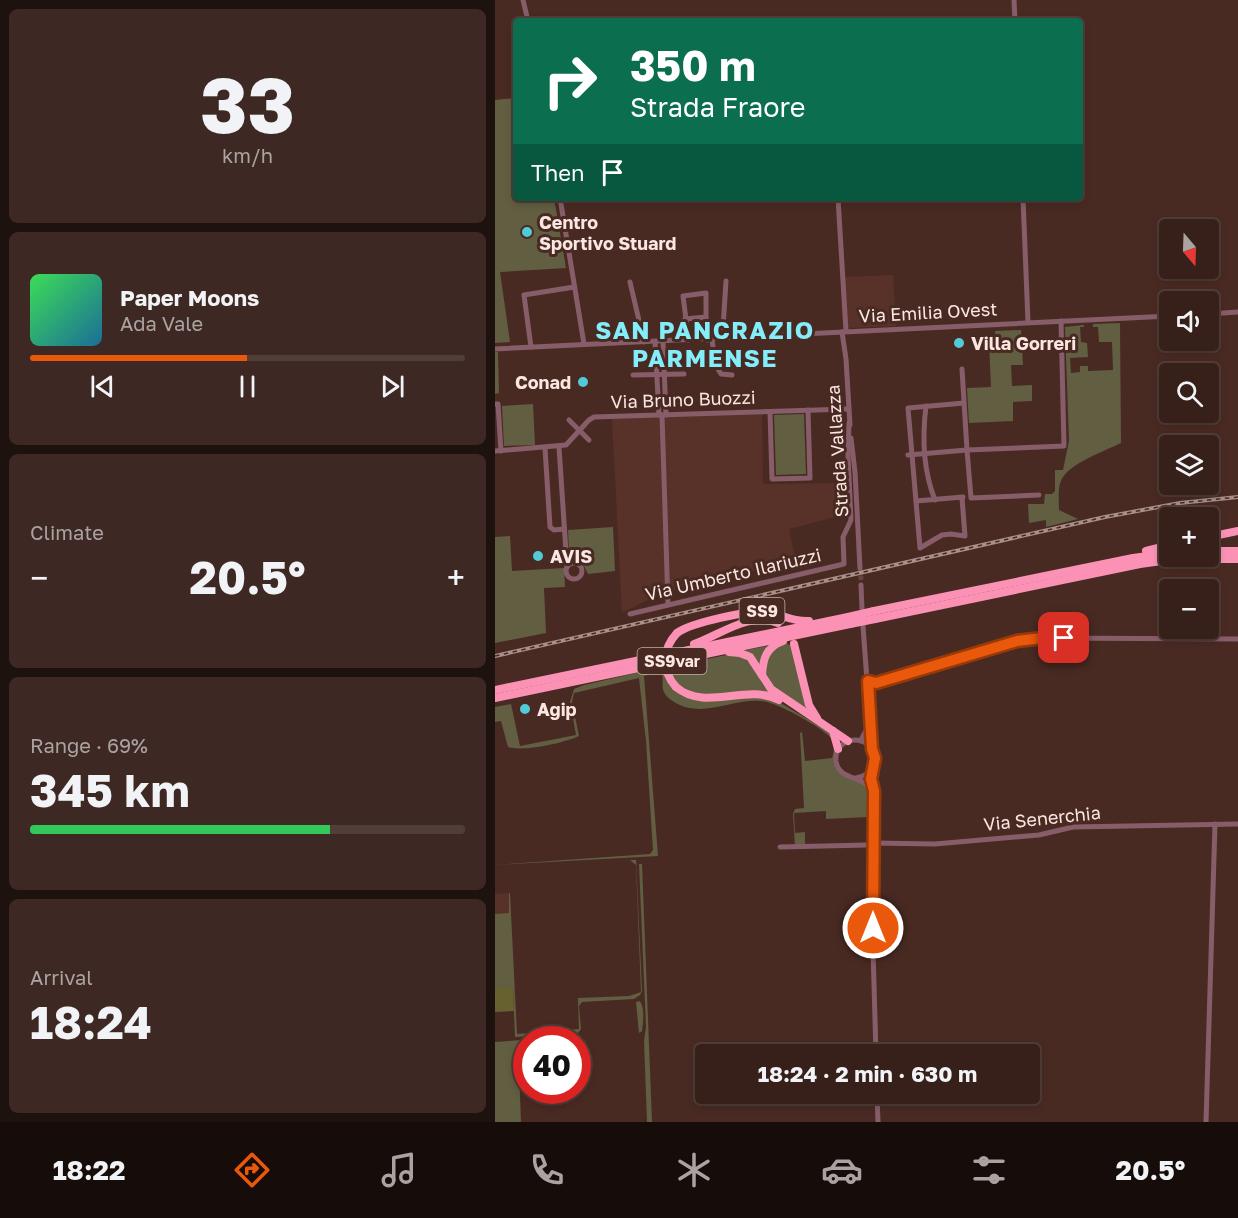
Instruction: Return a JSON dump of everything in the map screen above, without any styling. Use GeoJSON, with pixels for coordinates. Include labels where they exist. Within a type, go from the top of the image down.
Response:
{"type":"FeatureCollection","features":[{"type":"Feature","properties":{"kind":"highway"},"geometry":{"type":"LineString","coordinates":[[1219,535],[1238,531]]}},
{"type":"Feature","properties":{"kind":"highway"},"geometry":{"type":"LineString","coordinates":[[1082,568],[1106,559],[1159,547]]}},
{"type":"Feature","properties":{"kind":"highway"},"geometry":{"type":"LineString","coordinates":[[1219,551],[1238,551]]}},
{"type":"Feature","properties":{"kind":"highway"},"geometry":{"type":"LineString","coordinates":[[874,615],[1082,568],[1159,554]]}},
{"type":"Feature","properties":{"kind":"highway"},"geometry":{"type":"LineString","coordinates":[[874,615],[1140,564],[1176,559],[1238,559]]}},
{"type":"Feature","properties":{"kind":"highway","name":"SS9"},"geometry":{"type":"LineString","coordinates":[[821,722],[767,695],[701,698],[688,695],[676,687],[668,675],[665,662],[669,644],[677,633],[691,625],[756,612],[769,612],[799,621],[849,620]]}},
{"type":"Feature","properties":{"kind":"highway","name":"SS9var"},"geometry":{"type":"LineString","coordinates":[[495,690],[677,652],[874,615]]}},
{"type":"Feature","properties":{"kind":"highway","name":"SS9"},"geometry":{"type":"LineString","coordinates":[[677,652],[750,620],[767,619],[778,623]]}},
{"type":"Feature","properties":{"kind":"highway","name":"SS9var"},"geometry":{"type":"LineString","coordinates":[[495,698],[833,627],[849,620]]}},
{"type":"Feature","properties":{"kind":"highway","name":"SS9"},"geometry":{"type":"LineString","coordinates":[[762,676],[764,659],[774,645],[822,633],[833,627]]}},
{"type":"Feature","properties":{"kind":"highway","name":"SS9"},"geometry":{"type":"LineString","coordinates":[[794,644],[810,707],[821,722]]}},
{"type":"Feature","properties":{"kind":"highway","name":"SS9"},"geometry":{"type":"LineString","coordinates":[[654,665],[735,652],[751,658],[773,691],[848,741]]}},
{"type":"Feature","properties":{"kind":"highway"},"geometry":{"type":"LineString","coordinates":[[833,730],[838,749]]}},
{"type":"Feature","properties":{"kind":"street"},"geometry":{"type":"LineString","coordinates":[[523,0],[527,18]]}},
{"type":"Feature","properties":{"kind":"street"},"geometry":{"type":"LineString","coordinates":[[1014,0],[1014,18]]}},
{"type":"Feature","properties":{"kind":"street"},"geometry":{"type":"LineString","coordinates":[[561,201],[584,344]]}},
{"type":"Feature","properties":{"kind":"street","name":"Strada Vallazza"},"geometry":{"type":"LineString","coordinates":[[838,201],[845,306],[848,409],[855,472],[860,568]]}},
{"type":"Feature","properties":{"kind":"street"},"geometry":{"type":"LineString","coordinates":[[1023,201],[1028,322]]}},
{"type":"Feature","properties":{"kind":"street"},"geometry":{"type":"LineString","coordinates":[[723,328],[726,281]]}},
{"type":"Feature","properties":{"kind":"street"},"geometry":{"type":"LineString","coordinates":[[630,282],[644,342]]}},
{"type":"Feature","properties":{"kind":"street"},"geometry":{"type":"LineString","coordinates":[[531,347],[524,295],[575,287]]}},
{"type":"Feature","properties":{"kind":"street"},"geometry":{"type":"LineString","coordinates":[[688,340],[684,294],[704,292],[706,318],[717,368],[721,374],[732,375]]}},
{"type":"Feature","properties":{"kind":"street"},"geometry":{"type":"LineString","coordinates":[[1219,313],[1238,312]]}},
{"type":"Feature","properties":{"kind":"street","name":"Via Emilia Ovest"},"geometry":{"type":"LineString","coordinates":[[495,349],[1159,317]]}},
{"type":"Feature","properties":{"kind":"street"},"geometry":{"type":"LineString","coordinates":[[686,321],[706,318]]}},
{"type":"Feature","properties":{"kind":"street"},"geometry":{"type":"LineString","coordinates":[[910,455],[1064,446],[1061,321]]}},
{"type":"Feature","properties":{"kind":"street"},"geometry":{"type":"LineString","coordinates":[[655,342],[662,415],[668,605]]}},
{"type":"Feature","properties":{"kind":"street"},"geometry":{"type":"LineString","coordinates":[[662,415],[665,374],[663,342]]}},
{"type":"Feature","properties":{"kind":"street"},"geometry":{"type":"LineString","coordinates":[[962,369],[971,497]]}},
{"type":"Feature","properties":{"kind":"street"},"geometry":{"type":"LineString","coordinates":[[633,375],[684,374]]}},
{"type":"Feature","properties":{"kind":"street"},"geometry":{"type":"LineString","coordinates":[[961,498],[965,536],[942,535],[920,548],[910,455],[908,408],[964,403]]}},
{"type":"Feature","properties":{"kind":"street"},"geometry":{"type":"LineString","coordinates":[[495,404],[498,404],[498,451],[559,447],[566,572],[574,579],[579,577],[581,567],[566,556]]}},
{"type":"Feature","properties":{"kind":"street"},"geometry":{"type":"LineString","coordinates":[[926,406],[924,454],[927,475],[935,500]]}},
{"type":"Feature","properties":{"kind":"street","name":"Via Bruno Buozzi"},"geometry":{"type":"LineString","coordinates":[[559,447],[565,445],[594,417],[848,409]]}},
{"type":"Feature","properties":{"kind":"street"},"geometry":{"type":"LineString","coordinates":[[770,411],[772,479],[810,478],[808,410]]}},
{"type":"Feature","properties":{"kind":"street"},"geometry":{"type":"LineString","coordinates":[[569,420],[589,440]]}},
{"type":"Feature","properties":{"kind":"street","name":"Via Umberto Ilariuzzi"},"geometry":{"type":"LineString","coordinates":[[630,614],[844,564],[843,537],[851,520],[849,423]]}},
{"type":"Feature","properties":{"kind":"street"},"geometry":{"type":"LineString","coordinates":[[545,448],[550,527],[554,530],[564,529]]}},
{"type":"Feature","properties":{"kind":"street"},"geometry":{"type":"LineString","coordinates":[[547,472],[560,471]]}},
{"type":"Feature","properties":{"kind":"street"},"geometry":{"type":"LineString","coordinates":[[916,501],[1039,495]]}},
{"type":"Feature","properties":{"kind":"street"},"geometry":{"type":"LineString","coordinates":[[549,501],[562,500]]}},
{"type":"Feature","properties":{"kind":"street"},"geometry":{"type":"LineString","coordinates":[[567,567],[573,563]]}},
{"type":"Feature","properties":{"kind":"street"},"geometry":{"type":"LineString","coordinates":[[861,582],[862,609]]}},
{"type":"Feature","properties":{"kind":"street"},"geometry":{"type":"LineString","coordinates":[[863,626],[872,749],[875,758],[871,773],[876,1044]]}},
{"type":"Feature","properties":{"kind":"street"},"geometry":{"type":"LineString","coordinates":[[868,681],[876,683],[1017,641],[1042,638],[1238,639]]}},
{"type":"Feature","properties":{"kind":"street"},"geometry":{"type":"LineString","coordinates":[[861,740],[871,722]]}},
{"type":"Feature","properties":{"kind":"street"},"geometry":{"type":"LineString","coordinates":[[872,749],[861,740],[848,741],[838,749],[836,758],[838,767],[847,776],[866,782],[873,797]]}},
{"type":"Feature","properties":{"kind":"street"},"geometry":{"type":"LineString","coordinates":[[856,778],[866,775],[873,767]]}},
{"type":"Feature","properties":{"kind":"street"},"geometry":{"type":"LineString","coordinates":[[1206,1122],[1215,824]]}},
{"type":"Feature","properties":{"kind":"street","name":"Via Senerchia"},"geometry":{"type":"LineString","coordinates":[[780,847],[873,843],[935,844],[1039,835],[1073,827],[1238,824]]}},
{"type":"Feature","properties":{"kind":"street"},"geometry":{"type":"LineString","coordinates":[[877,1104],[877,1122]]}},
{"type":"Feature","properties":{"kind":"shaded area","name":"Centro Sportivo Stuard"},"geometry":{"type":"Polygon","coordinates":[[[513,98],[513,201],[555,201],[566,268],[500,272],[510,342],[495,343],[495,100],[513,98]]]}},
{"type":"Feature","properties":{"kind":"shaded area"},"geometry":{"type":"Polygon","coordinates":[[[893,275],[896,326],[845,328],[845,277],[893,275]]]}},
{"type":"Feature","properties":{"kind":"shaded area"},"geometry":{"type":"Polygon","coordinates":[[[1120,323],[1121,443],[1074,466],[1063,477],[1059,488],[1059,510],[1078,519],[1046,527],[1046,520],[1029,523],[1028,504],[1044,504],[1045,494],[1052,494],[1055,491],[1055,470],[1063,470],[1069,441],[1065,327],[1084,325],[1080,327],[1081,342],[1087,343],[1088,357],[1070,358],[1071,373],[1080,372],[1080,366],[1088,366],[1088,371],[1113,370],[1112,342],[1099,342],[1098,327],[1093,327],[1093,324],[1120,323]]]}},
{"type":"Feature","properties":{"kind":"shaded area"},"geometry":{"type":"Polygon","coordinates":[[[1021,330],[1023,365],[1011,365],[1012,386],[1032,385],[1032,401],[1013,402],[1013,421],[969,423],[967,388],[991,387],[989,343],[996,342],[995,331],[1021,330]]]}},
{"type":"Feature","properties":{"kind":"shaded area"},"geometry":{"type":"Polygon","coordinates":[[[495,352],[498,352],[499,393],[495,394],[495,352]]]}},
{"type":"Feature","properties":{"kind":"shaded area"},"geometry":{"type":"Polygon","coordinates":[[[533,404],[535,445],[504,446],[502,406],[533,404]]]}},
{"type":"Feature","properties":{"kind":"shaded area"},"geometry":{"type":"Polygon","coordinates":[[[762,414],[763,484],[837,483],[839,516],[789,529],[796,561],[661,593],[622,613],[612,419],[762,414]]]}},
{"type":"Feature","properties":{"kind":"shaded area"},"geometry":{"type":"Polygon","coordinates":[[[804,414],[806,474],[776,475],[774,415],[804,414]]]}},
{"type":"Feature","properties":{"kind":"shaded area"},"geometry":{"type":"Polygon","coordinates":[[[613,527],[615,571],[588,574],[583,564],[569,554],[568,530],[613,527]]]}},
{"type":"Feature","properties":{"kind":"shaded area"},"geometry":{"type":"Polygon","coordinates":[[[510,536],[512,571],[564,568],[565,587],[544,588],[546,633],[495,643],[495,537],[510,536]]]}},
{"type":"Feature","properties":{"kind":"shaded area"},"geometry":{"type":"Polygon","coordinates":[[[786,642],[789,645],[792,644],[806,709],[774,687],[766,675],[765,668],[769,653],[786,642]]]}},
{"type":"Feature","properties":{"kind":"shaded area"},"geometry":{"type":"Polygon","coordinates":[[[767,646],[760,664],[742,651],[767,646]]]}},
{"type":"Feature","properties":{"kind":"shaded area"},"geometry":{"type":"Polygon","coordinates":[[[731,654],[740,656],[751,664],[769,692],[700,695],[678,685],[668,667],[731,654]]]}},
{"type":"Feature","properties":{"kind":"shaded area"},"geometry":{"type":"Polygon","coordinates":[[[662,667],[684,696],[748,696],[779,702],[829,732],[836,739],[835,766],[868,788],[871,802],[870,824],[868,825],[868,817],[826,819],[826,811],[794,813],[795,833],[805,832],[805,846],[795,846],[793,814],[795,809],[804,808],[800,733],[802,732],[805,761],[832,758],[834,747],[832,739],[786,709],[767,702],[749,701],[706,709],[685,707],[666,695],[660,672],[644,676],[658,856],[495,865],[650,854],[653,850],[646,741],[639,678],[574,693],[572,702],[579,736],[543,746],[508,747],[501,721],[495,722],[495,707],[511,704],[520,746],[576,735],[570,702],[574,689],[662,667]]]}},
{"type":"Feature","properties":{"kind":"shaded area"},"geometry":{"type":"Polygon","coordinates":[[[630,860],[636,860],[642,991],[640,995],[634,999],[582,1002],[579,1006],[581,1026],[579,1026],[578,998],[629,996],[641,992],[636,865],[630,860]]]}},
{"type":"Feature","properties":{"kind":"shaded area"},"geometry":{"type":"Polygon","coordinates":[[[639,864],[642,864],[652,1122],[647,1122],[644,1041],[646,1027],[639,864]]]}},
{"type":"Feature","properties":{"kind":"shaded area"},"geometry":{"type":"Polygon","coordinates":[[[509,893],[511,947],[495,949],[495,894],[509,893]]]}},
{"type":"Feature","properties":{"kind":"shaded area"},"geometry":{"type":"Polygon","coordinates":[[[510,893],[517,1026],[515,1026],[513,988],[495,988],[495,914],[509,913],[510,893]]]}},
{"type":"Feature","properties":{"kind":"shaded area"},"geometry":{"type":"Polygon","coordinates":[[[513,987],[514,1011],[495,1012],[495,988],[513,987]]]}},
{"type":"Feature","properties":{"kind":"shaded area"},"geometry":{"type":"Polygon","coordinates":[[[640,1001],[643,1008],[643,1020],[642,1031],[639,1033],[636,1002],[640,1001]]]}},
{"type":"Feature","properties":{"kind":"shaded area"},"geometry":{"type":"Polygon","coordinates":[[[513,1041],[513,1104],[520,1104],[521,1122],[495,1122],[495,1042],[513,1041]]]}},
{"type":"Feature","properties":{"kind":"tunnel"},"geometry":{"type":"LineString","coordinates":[[860,568],[861,580]]}},
{"type":"Feature","properties":{"kind":"railway"},"geometry":{"type":"LineString","coordinates":[[495,656],[1105,517],[1180,503],[1238,497]]}},
{"type":"Feature","properties":{"kind":"place","name":"Centro Sportivo Stuard"},"geometry":{"type":"Point","coordinates":[527,232]}},
{"type":"Feature","properties":{"kind":"place","name":"Villa Gorreri"},"geometry":{"type":"Point","coordinates":[959,343]}},
{"type":"Feature","properties":{"kind":"place","name":"Conad"},"geometry":{"type":"Point","coordinates":[583,382]}},
{"type":"Feature","properties":{"kind":"place","name":"AVIS"},"geometry":{"type":"Point","coordinates":[538,556]}},
{"type":"Feature","properties":{"kind":"place","name":"Agip"},"geometry":{"type":"Point","coordinates":[525,709]}},
{"type":"Feature","properties":{"kind":"district","name":"SAN PANCRAZIO PARMENSE"},"geometry":{"type":"Point","coordinates":[705,343]}},
{"type":"Feature","properties":{"kind":"route"},"geometry":{"type":"LineString","coordinates":[[873,928],[874,791],[871,773],[875,758],[872,749],[868,681],[876,683],[1017,641],[1064,638]]}}]}
